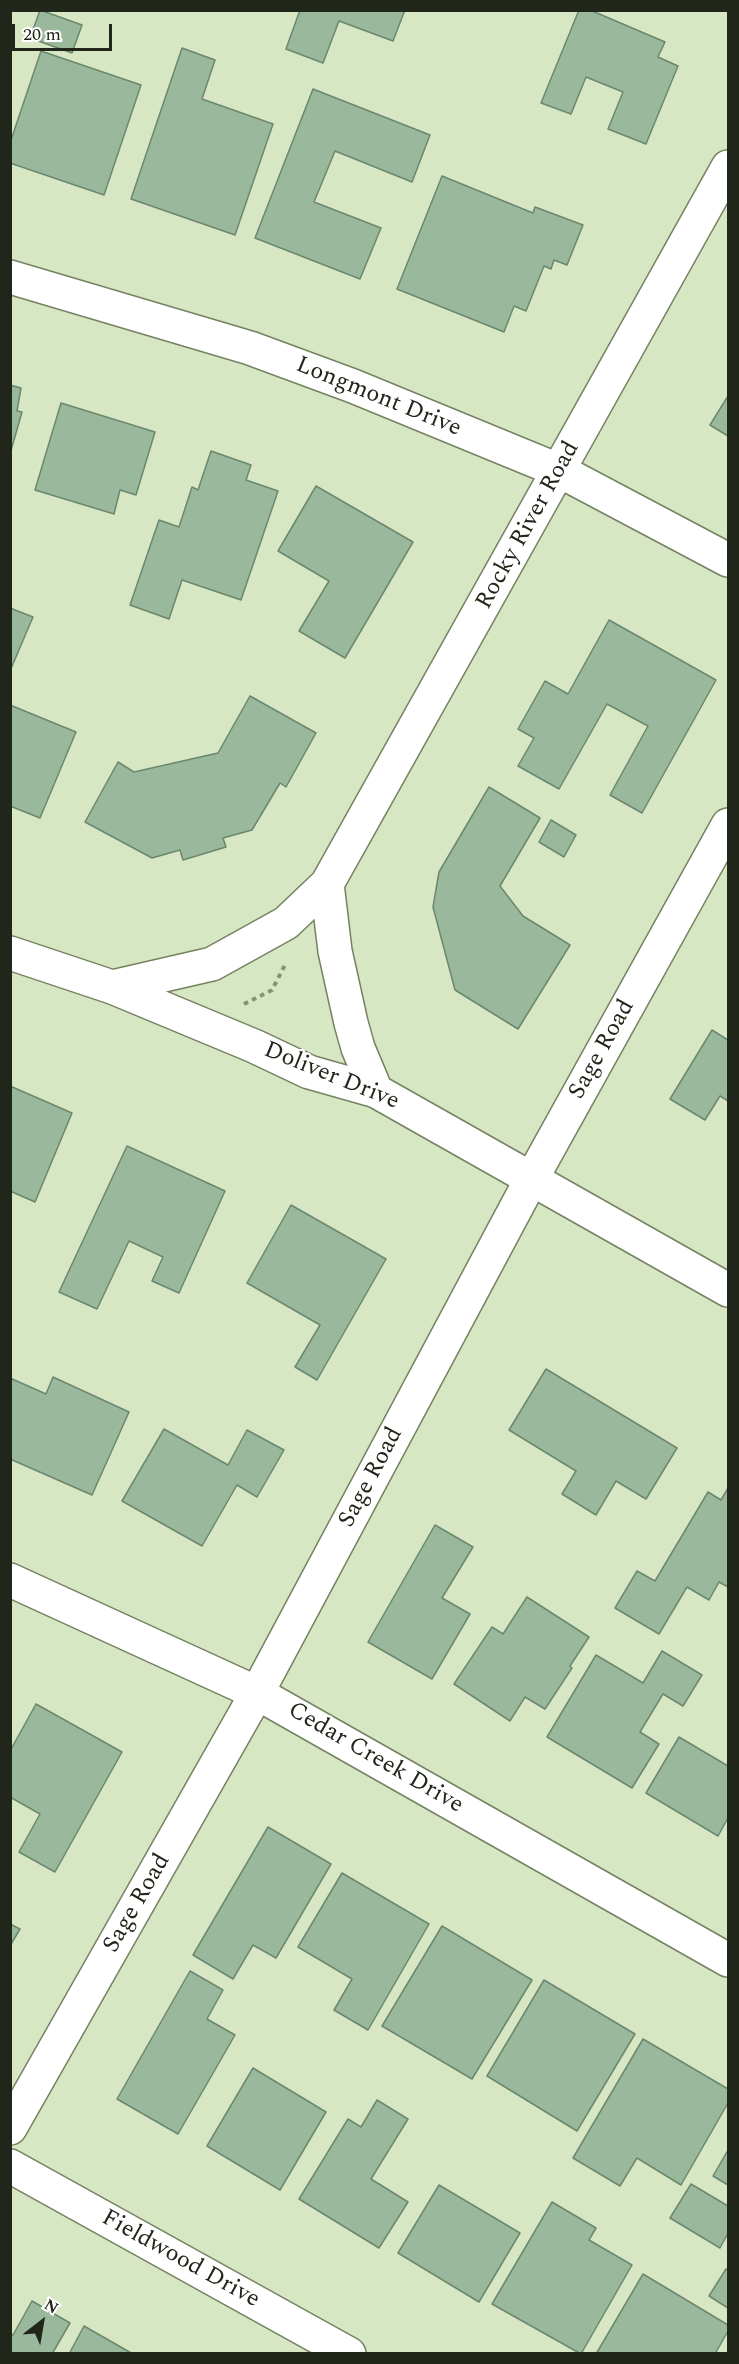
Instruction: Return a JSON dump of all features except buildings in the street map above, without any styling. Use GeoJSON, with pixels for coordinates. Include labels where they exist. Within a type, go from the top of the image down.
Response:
{"type":"FeatureCollection","features":[{"type":"Feature","properties":{"kind":"street","name":"Rocky River Road"},"geometry":{"type":"LineString","coordinates":[[112,987],[212,964],[286,923],[327,884],[729,167]]}},
{"type":"Feature","properties":{"kind":"street","name":"Longmont Drive"},"geometry":{"type":"LineString","coordinates":[[10,277],[250,348],[352,386],[560,471],[729,560]]}},
{"type":"Feature","properties":{"kind":"street","name":"Sage Road"},"geometry":{"type":"LineString","coordinates":[[10,2128],[257,1693],[532,1178],[729,825]]}},
{"type":"Feature","properties":{"kind":"street"},"geometry":{"type":"LineString","coordinates":[[327,884],[335,951],[351,1023],[358,1048],[376,1091]]}},
{"type":"Feature","properties":{"kind":"street","name":"Doliver Drive"},"geometry":{"type":"LineString","coordinates":[[10,953],[112,987],[222,1032],[309,1072],[376,1091],[729,1290]]}},
{"type":"Feature","properties":{"kind":"street","name":"Cedar Creek Drive"},"geometry":{"type":"LineString","coordinates":[[10,1580],[257,1693],[729,1960]]}},
{"type":"Feature","properties":{"kind":"street","name":"Fieldwood Drive"},"geometry":{"type":"LineString","coordinates":[[10,2166],[349,2354]]}},
{"type":"Feature","properties":{"kind":"path"},"geometry":{"type":"LineString","coordinates":[[222,1032],[237,1010],[272,990],[278,982],[288,957],[286,923]]}}]}
